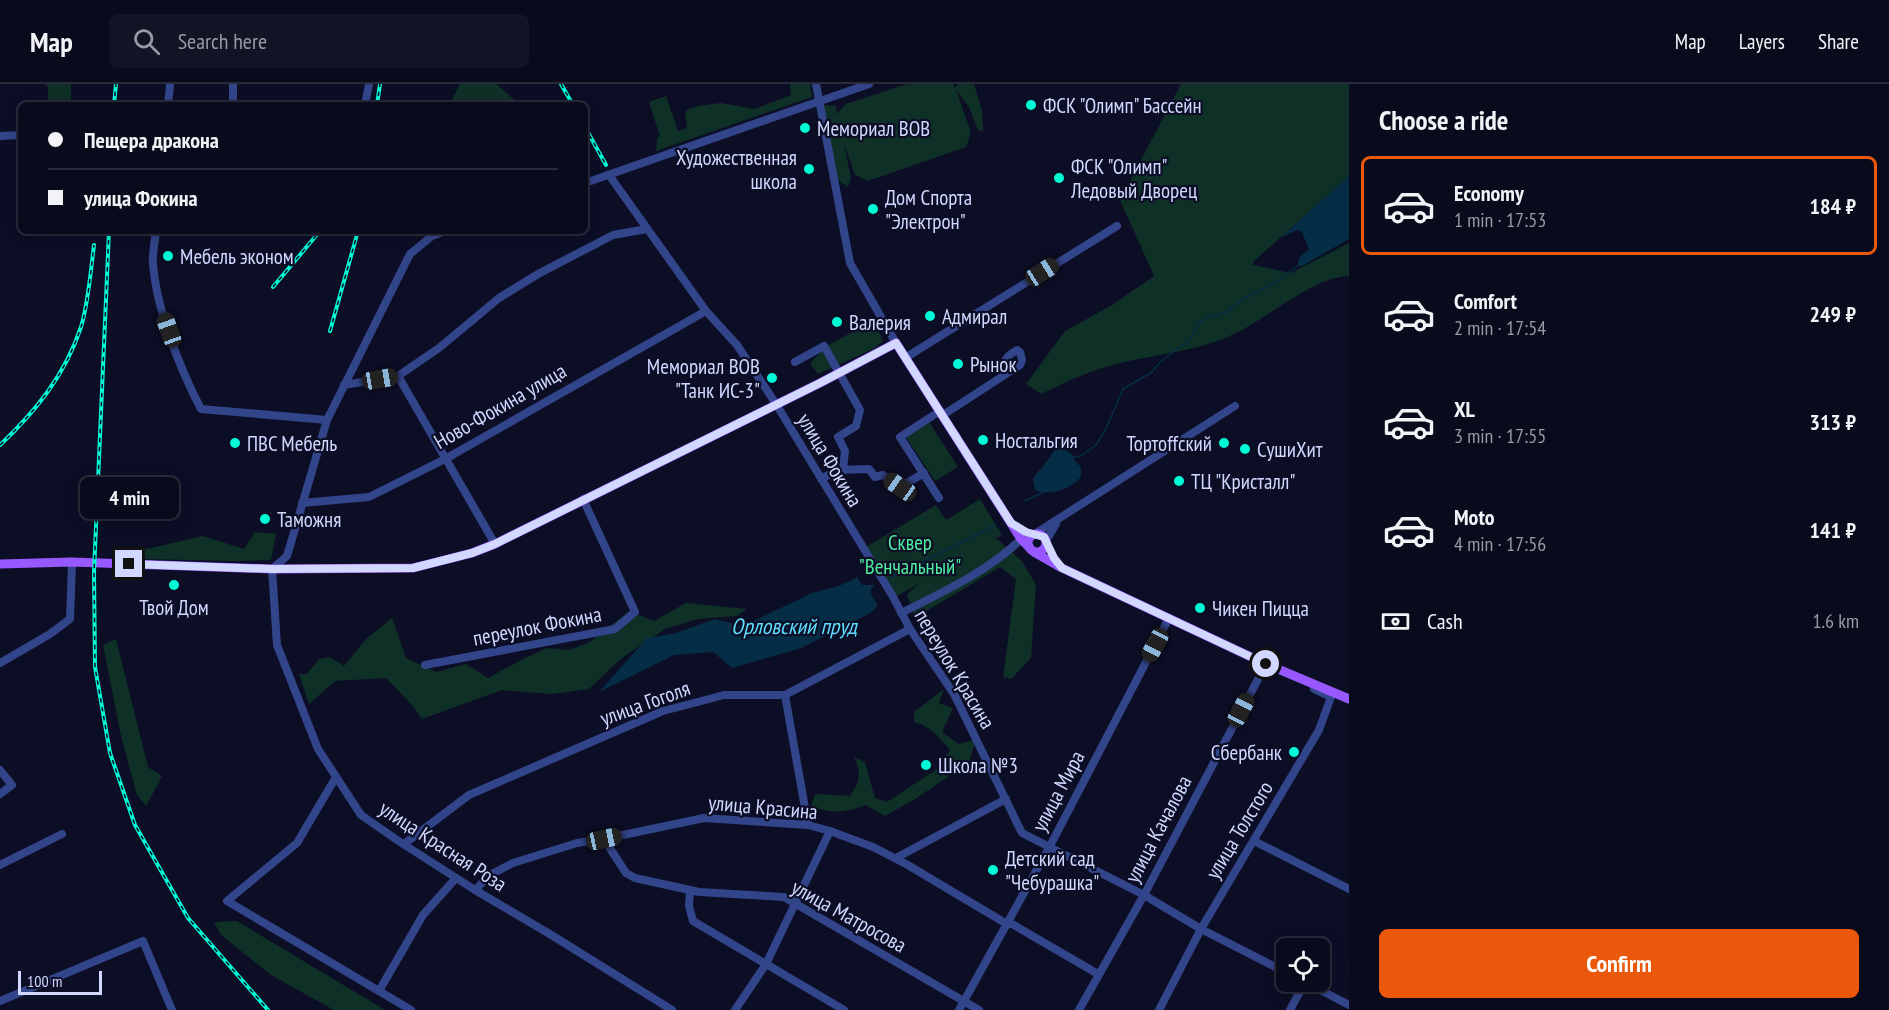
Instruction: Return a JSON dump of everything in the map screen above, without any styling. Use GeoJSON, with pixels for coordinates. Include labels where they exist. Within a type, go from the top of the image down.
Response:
{"type":"FeatureCollection","features":[{"type":"Feature","properties":{"kind":"main road"},"geometry":{"type":"LineString","coordinates":[[896,343],[1021,539],[1032,550],[1062,568],[1266,664],[1349,699]]}},
{"type":"Feature","properties":{"kind":"main road","name":"улица Фокина"},"geometry":{"type":"LineString","coordinates":[[0,564],[72,562],[272,569],[413,568],[472,553],[495,544],[896,343]]}},
{"type":"Feature","properties":{"kind":"main road"},"geometry":{"type":"LineString","coordinates":[[1011,523],[1033,535],[1041,535],[1062,568]]}},
{"type":"Feature","properties":{"kind":"main road"},"geometry":{"type":"LineString","coordinates":[[1032,550],[1029,540],[1033,535]]}},
{"type":"Feature","properties":{"kind":"main road"},"geometry":{"type":"LineString","coordinates":[[1032,550],[1042,551],[1046,543]]}},
{"type":"Feature","properties":{"kind":"street"},"geometry":{"type":"LineString","coordinates":[[168,102],[170,84]]}},
{"type":"Feature","properties":{"kind":"street"},"geometry":{"type":"LineString","coordinates":[[233,102],[234,84]]}},
{"type":"Feature","properties":{"kind":"street"},"geometry":{"type":"LineString","coordinates":[[366,102],[369,84]]}},
{"type":"Feature","properties":{"kind":"street"},"geometry":{"type":"LineString","coordinates":[[816,84],[850,263],[896,343]]}},
{"type":"Feature","properties":{"kind":"street"},"geometry":{"type":"LineString","coordinates":[[588,182],[869,84]]}},
{"type":"Feature","properties":{"kind":"street"},"geometry":{"type":"LineString","coordinates":[[0,136],[18,135]]}},
{"type":"Feature","properties":{"kind":"street"},"geometry":{"type":"LineString","coordinates":[[609,175],[706,310],[737,345],[776,404]]}},
{"type":"Feature","properties":{"kind":"street"},"geometry":{"type":"LineString","coordinates":[[905,358],[1117,226]]}},
{"type":"Feature","properties":{"kind":"street"},"geometry":{"type":"LineString","coordinates":[[344,385],[398,376],[439,348],[499,298],[538,274],[613,236],[647,229]]}},
{"type":"Feature","properties":{"kind":"street"},"geometry":{"type":"LineString","coordinates":[[156,234],[152,262],[162,311],[190,387],[201,409],[327,420]]}},
{"type":"Feature","properties":{"kind":"street"},"geometry":{"type":"LineString","coordinates":[[272,569],[287,556],[327,420],[344,385],[410,254],[438,234]]}},
{"type":"Feature","properties":{"kind":"street","name":"Ново-Фокина улица"},"geometry":{"type":"LineString","coordinates":[[302,503],[369,497],[447,458],[706,310]]}},
{"type":"Feature","properties":{"kind":"street"},"geometry":{"type":"LineString","coordinates":[[795,363],[824,346],[860,410],[856,426],[838,437],[845,452],[843,470]]}},
{"type":"Feature","properties":{"kind":"street"},"geometry":{"type":"LineString","coordinates":[[939,498],[900,437],[1003,375]]}},
{"type":"Feature","properties":{"kind":"street"},"geometry":{"type":"LineString","coordinates":[[398,376],[495,544]]}},
{"type":"Feature","properties":{"kind":"street","name":"улица Фокина"},"geometry":{"type":"LineString","coordinates":[[776,404],[892,595]]}},
{"type":"Feature","properties":{"kind":"street"},"geometry":{"type":"LineString","coordinates":[[1033,535],[1235,406]]}},
{"type":"Feature","properties":{"kind":"street"},"geometry":{"type":"LineString","coordinates":[[821,479],[837,470],[869,469],[875,477],[882,475],[900,487],[924,473]]}},
{"type":"Feature","properties":{"kind":"street","name":"переулок Фокина"},"geometry":{"type":"LineString","coordinates":[[425,666],[615,629],[635,612],[583,500]]}},
{"type":"Feature","properties":{"kind":"street"},"geometry":{"type":"LineString","coordinates":[[1046,543],[1058,521]]}},
{"type":"Feature","properties":{"kind":"street"},"geometry":{"type":"LineString","coordinates":[[902,613],[943,592],[1004,554],[1021,539]]}},
{"type":"Feature","properties":{"kind":"street"},"geometry":{"type":"LineString","coordinates":[[0,663],[50,634],[70,619],[72,562]]}},
{"type":"Feature","properties":{"kind":"street","name":"улица Красная Роза"},"geometry":{"type":"LineString","coordinates":[[272,569],[277,645],[318,749],[361,814],[475,890],[672,1010]]}},
{"type":"Feature","properties":{"kind":"street","name":"переулок Красина"},"geometry":{"type":"LineString","coordinates":[[892,595],[910,629],[954,694],[1022,833],[1144,895],[1201,929],[1276,967]]}},
{"type":"Feature","properties":{"kind":"street","name":"улица Мира"},"geometry":{"type":"LineString","coordinates":[[959,1010],[1050,846],[1169,618]]}},
{"type":"Feature","properties":{"kind":"street","name":"улица Гоголя"},"geometry":{"type":"LineString","coordinates":[[404,844],[469,795],[663,711],[724,695],[785,695],[910,629]]}},
{"type":"Feature","properties":{"kind":"street","name":"улица Качалова"},"geometry":{"type":"LineString","coordinates":[[1079,1010],[1144,895],[1266,664]]}},
{"type":"Feature","properties":{"kind":"street","name":"улица Толстого"},"geometry":{"type":"LineString","coordinates":[[1161,1009],[1201,929],[1319,730],[1331,697],[1304,684],[1305,681]]}},
{"type":"Feature","properties":{"kind":"street"},"geometry":{"type":"LineString","coordinates":[[785,695],[808,825]]}},
{"type":"Feature","properties":{"kind":"street"},"geometry":{"type":"LineString","coordinates":[[0,770],[12,785],[0,794]]}},
{"type":"Feature","properties":{"kind":"street"},"geometry":{"type":"LineString","coordinates":[[336,777],[297,843],[227,901],[411,1010]]}},
{"type":"Feature","properties":{"kind":"street"},"geometry":{"type":"LineString","coordinates":[[896,858],[1006,799]]}},
{"type":"Feature","properties":{"kind":"street","name":"улица Красина"},"geometry":{"type":"LineString","coordinates":[[475,890],[490,875],[513,863],[577,843],[704,818],[808,825],[873,847],[896,858],[1006,924],[1012,924],[1098,974]]}},
{"type":"Feature","properties":{"kind":"street"},"geometry":{"type":"LineString","coordinates":[[735,1010],[766,964],[797,904],[830,831]]}},
{"type":"Feature","properties":{"kind":"street"},"geometry":{"type":"LineString","coordinates":[[0,865],[62,834]]}},
{"type":"Feature","properties":{"kind":"street","name":"улица Матросова"},"geometry":{"type":"LineString","coordinates":[[604,839],[626,873],[635,878],[690,890],[784,897],[979,1010]]}},
{"type":"Feature","properties":{"kind":"street"},"geometry":{"type":"LineString","coordinates":[[1254,841],[1349,889]]}},
{"type":"Feature","properties":{"kind":"street"},"geometry":{"type":"LineString","coordinates":[[379,991],[423,915],[456,878]]}},
{"type":"Feature","properties":{"kind":"street"},"geometry":{"type":"LineString","coordinates":[[690,890],[689,906],[693,921],[844,1010]]}},
{"type":"Feature","properties":{"kind":"street"},"geometry":{"type":"LineString","coordinates":[[0,1001],[143,941],[172,1010]]}},
{"type":"Feature","properties":{"kind":"street"},"geometry":{"type":"LineString","coordinates":[[1290,1010],[1299,992]]}},
{"type":"Feature","properties":{"kind":"street"},"geometry":{"type":"LineString","coordinates":[[1324,992],[1349,1005]]}},
{"type":"Feature","properties":{"kind":"green space"},"geometry":{"type":"Polygon","coordinates":[[[45,84],[71,84],[71,102],[48,102],[48,87],[45,84]]]}},
{"type":"Feature","properties":{"kind":"green space"},"geometry":{"type":"Polygon","coordinates":[[[460,84],[496,84],[517,102],[451,102],[460,84]]]}},
{"type":"Feature","properties":{"kind":"green space"},"geometry":{"type":"Polygon","coordinates":[[[790,84],[810,84],[812,97],[656,151],[657,138],[660,136],[649,102],[666,96],[678,131],[687,128],[685,111],[698,106],[721,103],[755,109],[791,95],[790,84]]]}},
{"type":"Feature","properties":{"kind":"green space"},"geometry":{"type":"Polygon","coordinates":[[[907,84],[953,84],[955,88],[958,84],[974,84],[982,111],[983,131],[978,130],[969,107],[956,90],[971,133],[966,147],[868,181],[855,175],[844,143],[851,179],[848,187],[838,180],[822,105],[836,106],[837,114],[846,104],[907,84]]]}},
{"type":"Feature","properties":{"kind":"green space"},"geometry":{"type":"Polygon","coordinates":[[[1181,84],[1349,84],[1349,176],[1254,261],[1253,265],[1291,273],[1349,243],[1349,276],[1336,278],[1307,290],[1249,326],[1221,339],[1191,349],[1104,368],[1041,394],[1026,384],[1065,331],[1112,305],[1154,276],[1120,200],[1181,84]]]}},
{"type":"Feature","properties":{"kind":"green space"},"geometry":{"type":"Polygon","coordinates":[[[868,319],[878,329],[883,341],[873,349],[818,374],[810,364],[825,347],[860,328],[861,321],[868,319]]]}},
{"type":"Feature","properties":{"kind":"green space"},"geometry":{"type":"Polygon","coordinates":[[[929,422],[958,467],[935,481],[906,437],[929,422]]]}},
{"type":"Feature","properties":{"kind":"green space","name":"Сквер \"Венчальный\""},"geometry":{"type":"Polygon","coordinates":[[[980,499],[1002,535],[993,540],[997,539],[1022,561],[1036,585],[1031,658],[1011,679],[1003,677],[1016,579],[1000,567],[915,618],[907,594],[920,583],[895,597],[866,547],[936,505],[946,520],[980,499]]]}},
{"type":"Feature","properties":{"kind":"green space"},"geometry":{"type":"Polygon","coordinates":[[[255,532],[276,534],[271,560],[144,559],[138,551],[203,536],[244,549],[255,532]]]}},
{"type":"Feature","properties":{"kind":"green space"},"geometry":{"type":"Polygon","coordinates":[[[686,603],[747,609],[737,616],[698,619],[665,629],[623,657],[589,689],[552,694],[502,690],[422,719],[386,678],[335,681],[309,704],[299,674],[307,674],[319,659],[329,657],[344,666],[366,639],[392,618],[406,658],[436,672],[466,664],[488,678],[547,648],[569,650],[590,642],[629,611],[654,621],[686,603]]]}},
{"type":"Feature","properties":{"kind":"green space"},"geometry":{"type":"Polygon","coordinates":[[[116,639],[148,767],[162,776],[146,806],[137,795],[121,736],[103,645],[116,639]]]}},
{"type":"Feature","properties":{"kind":"green space"},"geometry":{"type":"Polygon","coordinates":[[[944,689],[939,703],[953,708],[942,732],[959,744],[976,739],[969,762],[917,798],[885,816],[866,805],[839,812],[811,806],[815,794],[850,796],[859,777],[854,757],[865,762],[875,798],[887,802],[940,767],[950,750],[930,729],[914,722],[914,712],[944,689]]]}},
{"type":"Feature","properties":{"kind":"green space"},"geometry":{"type":"Polygon","coordinates":[[[237,921],[385,1010],[334,1010],[271,975],[221,935],[214,922],[237,921]]]}},
{"type":"Feature","properties":{"kind":"water"},"geometry":{"type":"Polygon","coordinates":[[[1349,176],[1349,239],[1302,266],[1298,266],[1300,257],[1309,250],[1302,232],[1297,230],[1280,238],[1349,176]]]}},
{"type":"Feature","properties":{"kind":"water"},"geometry":{"type":"Polygon","coordinates":[[[1063,447],[1075,457],[1074,460],[1081,467],[1081,477],[1060,491],[1047,493],[1035,490],[1033,479],[1055,448],[1063,447]]]}},
{"type":"Feature","properties":{"kind":"water","name":"Орловский пруд"},"geometry":{"type":"Polygon","coordinates":[[[857,577],[862,585],[875,585],[871,589],[871,594],[878,605],[871,613],[801,648],[732,668],[713,652],[674,655],[599,692],[647,638],[676,633],[715,619],[743,626],[812,593],[839,586],[857,577]]]}},
{"type":"Feature","properties":{"kind":"waterway"},"geometry":{"type":"LineString","coordinates":[[1075,457],[1081,456],[1096,445],[1105,431],[1123,389],[1152,372],[1160,362],[1190,340],[1199,323],[1208,317],[1227,312],[1241,300],[1271,285],[1298,266]]}},
{"type":"Feature","properties":{"kind":"waterway"},"geometry":{"type":"LineString","coordinates":[[1025,501],[1042,493]]}},
{"type":"Feature","properties":{"kind":"waterway"},"geometry":{"type":"LineString","coordinates":[[892,577],[994,526]]}},
{"type":"Feature","properties":{"kind":"railway"},"geometry":{"type":"LineString","coordinates":[[114,102],[116,84]]}},
{"type":"Feature","properties":{"kind":"railway"},"geometry":{"type":"LineString","coordinates":[[377,102],[380,84]]}},
{"type":"Feature","properties":{"kind":"railway"},"geometry":{"type":"LineString","coordinates":[[561,84],[571,102]]}},
{"type":"Feature","properties":{"kind":"railway"},"geometry":{"type":"LineString","coordinates":[[588,132],[606,165]]}},
{"type":"Feature","properties":{"kind":"railway"},"geometry":{"type":"LineString","coordinates":[[109,234],[94,572],[95,667],[110,753],[135,825],[188,918],[268,1010]]}},
{"type":"Feature","properties":{"kind":"railway"},"geometry":{"type":"LineString","coordinates":[[273,287],[317,234]]}},
{"type":"Feature","properties":{"kind":"railway"},"geometry":{"type":"LineString","coordinates":[[330,331],[357,234]]}},
{"type":"Feature","properties":{"kind":"railway"},"geometry":{"type":"LineString","coordinates":[[0,445],[26,419],[48,391],[67,361],[86,308],[94,245]]}},
{"type":"Feature","properties":{"kind":"place","name":"ФСК \"Олимп\" Бассейн"},"geometry":{"type":"Point","coordinates":[1031,105]}},
{"type":"Feature","properties":{"kind":"place","name":"Мемориал ВОВ"},"geometry":{"type":"Point","coordinates":[805,128]}},
{"type":"Feature","properties":{"kind":"place","name":"Художественная школа"},"geometry":{"type":"Point","coordinates":[809,169]}},
{"type":"Feature","properties":{"kind":"place","name":"ФСК \"Олимп\" Ледовый Дворец"},"geometry":{"type":"Point","coordinates":[1059,178]}},
{"type":"Feature","properties":{"kind":"place","name":"Дом Спорта \"Электрон\""},"geometry":{"type":"Point","coordinates":[873,209]}},
{"type":"Feature","properties":{"kind":"place","name":"Мебель эконом"},"geometry":{"type":"Point","coordinates":[168,256]}},
{"type":"Feature","properties":{"kind":"place","name":"Адмирал"},"geometry":{"type":"Point","coordinates":[930,316]}},
{"type":"Feature","properties":{"kind":"place","name":"Валерия"},"geometry":{"type":"Point","coordinates":[837,322]}},
{"type":"Feature","properties":{"kind":"place","name":"Рынок"},"geometry":{"type":"Point","coordinates":[958,364]}},
{"type":"Feature","properties":{"kind":"place","name":"Мемориал ВОВ \"Танк ИС-3\""},"geometry":{"type":"Point","coordinates":[772,378]}},
{"type":"Feature","properties":{"kind":"place","name":"Ностальгия"},"geometry":{"type":"Point","coordinates":[983,440]}},
{"type":"Feature","properties":{"kind":"place","name":"ПВС Мебель"},"geometry":{"type":"Point","coordinates":[235,443]}},
{"type":"Feature","properties":{"kind":"place","name":"Тортоffский"},"geometry":{"type":"Point","coordinates":[1224,443]}},
{"type":"Feature","properties":{"kind":"place","name":"СушиХит"},"geometry":{"type":"Point","coordinates":[1245,449]}},
{"type":"Feature","properties":{"kind":"place","name":"ТЦ \"Кристалл\""},"geometry":{"type":"Point","coordinates":[1179,481]}},
{"type":"Feature","properties":{"kind":"place","name":"Таможня"},"geometry":{"type":"Point","coordinates":[265,519]}},
{"type":"Feature","properties":{"kind":"place","name":"Твой Дом"},"geometry":{"type":"Point","coordinates":[174,585]}},
{"type":"Feature","properties":{"kind":"place","name":"Чикен Пицца"},"geometry":{"type":"Point","coordinates":[1200,608]}},
{"type":"Feature","properties":{"kind":"place","name":"Сбербанк"},"geometry":{"type":"Point","coordinates":[1294,752]}},
{"type":"Feature","properties":{"kind":"place","name":"Школа №3"},"geometry":{"type":"Point","coordinates":[926,765]}},
{"type":"Feature","properties":{"kind":"place","name":"Детский сад \"Чебурашка\""},"geometry":{"type":"Point","coordinates":[993,870]}},
{"type":"Feature","properties":{"kind":"route"},"geometry":{"type":"LineString","coordinates":[[129,564],[272,569],[413,568],[472,553],[495,544],[896,343],[1011,523],[1033,535],[1044,537],[1046,545],[1062,568],[1079,574],[1266,664]]}}]}
